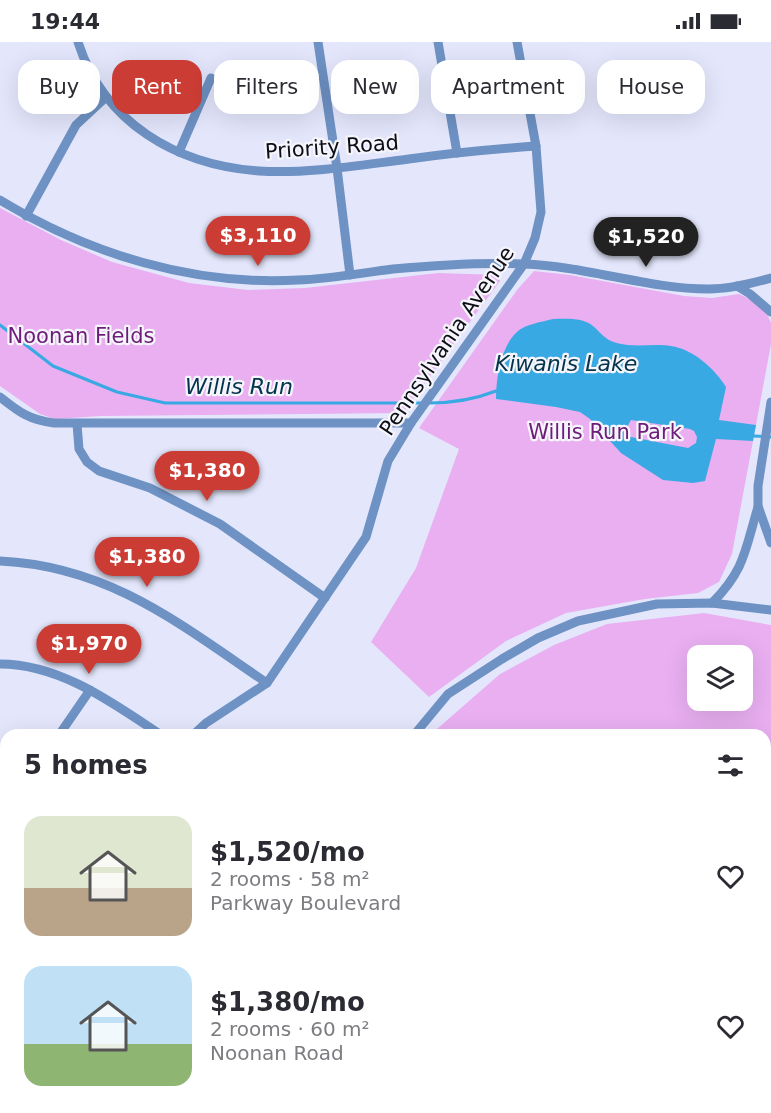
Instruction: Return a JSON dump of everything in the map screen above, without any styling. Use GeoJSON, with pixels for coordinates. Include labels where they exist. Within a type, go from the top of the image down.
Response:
{"type":"FeatureCollection","features":[{"type":"Feature","properties":{"kind":"street","name":"Priority Road"},"geometry":{"type":"LineString","coordinates":[[78,42],[82,56],[105,98],[128,122],[148,136],[179,152],[220,166],[260,171],[337,168],[536,146]]}},
{"type":"Feature","properties":{"kind":"street"},"geometry":{"type":"LineString","coordinates":[[318,42],[350,275]]}},
{"type":"Feature","properties":{"kind":"street"},"geometry":{"type":"LineString","coordinates":[[438,42],[457,153]]}},
{"type":"Feature","properties":{"kind":"street","name":"Pennsylvania Avenue"},"geometry":{"type":"LineString","coordinates":[[200,729],[267,682],[366,537],[388,460],[432,392],[524,264],[535,238],[541,212],[536,146],[517,42]]}},
{"type":"Feature","properties":{"kind":"street"},"geometry":{"type":"LineString","coordinates":[[179,152],[211,78]]}},
{"type":"Feature","properties":{"kind":"street"},"geometry":{"type":"LineString","coordinates":[[26,216],[76,125],[105,98]]}},
{"type":"Feature","properties":{"kind":"street"},"geometry":{"type":"LineString","coordinates":[[0,200],[60,233],[104,250],[176,270],[224,278],[274,281],[423,266],[524,264],[596,272],[684,288],[709,289],[737,286],[771,278]]}},
{"type":"Feature","properties":{"kind":"street"},"geometry":{"type":"LineString","coordinates":[[737,286],[769,308],[771,312]]}},
{"type":"Feature","properties":{"kind":"street"},"geometry":{"type":"LineString","coordinates":[[0,397],[36,421],[411,423]]}},
{"type":"Feature","properties":{"kind":"street"},"geometry":{"type":"LineString","coordinates":[[712,603],[729,586],[741,565],[758,506],[758,486],[771,402]]}},
{"type":"Feature","properties":{"kind":"street"},"geometry":{"type":"LineString","coordinates":[[77,423],[80,449],[87,462],[99,471],[150,489],[220,524],[325,598]]}},
{"type":"Feature","properties":{"kind":"street"},"geometry":{"type":"LineString","coordinates":[[758,506],[771,543]]}},
{"type":"Feature","properties":{"kind":"street"},"geometry":{"type":"LineString","coordinates":[[0,561],[28,562],[118,588],[159,610],[267,682]]}},
{"type":"Feature","properties":{"kind":"street"},"geometry":{"type":"LineString","coordinates":[[419,729],[448,694],[538,638],[578,621],[657,604],[712,603],[771,610]]}},
{"type":"Feature","properties":{"kind":"street"},"geometry":{"type":"LineString","coordinates":[[0,664],[39,669],[90,690],[152,729]]}},
{"type":"Feature","properties":{"kind":"street"},"geometry":{"type":"LineString","coordinates":[[63,729],[90,690]]}},
{"type":"Feature","properties":{"kind":"green space","name":"Noonan Fields"},"geometry":{"type":"Polygon","coordinates":[[[0,208],[61,240],[112,262],[189,283],[248,290],[305,288],[438,273],[498,275],[500,281],[403,413],[101,416],[55,419],[40,414],[0,386],[0,208]]]}},
{"type":"Feature","properties":{"kind":"green space","name":"Willis Run Park"},"geometry":{"type":"Polygon","coordinates":[[[534,271],[570,275],[684,296],[712,298],[739,294],[764,306],[771,323],[771,344],[732,554],[719,582],[698,593],[645,599],[566,613],[506,641],[429,697],[371,642],[416,568],[459,449],[419,428],[517,290],[534,271]]]}},
{"type":"Feature","properties":{"kind":"green space"},"geometry":{"type":"Polygon","coordinates":[[[704,613],[771,625],[771,729],[437,729],[500,674],[554,645],[607,624],[704,613]]]}},
{"type":"Feature","properties":{"kind":"water","name":"Kiwanis Lake"},"geometry":{"type":"Polygon","coordinates":[[[553,319],[579,320],[589,323],[606,338],[618,343],[671,346],[687,351],[710,367],[726,387],[719,420],[756,425],[753,441],[716,439],[705,481],[693,483],[663,480],[621,453],[590,419],[580,412],[496,399],[500,363],[507,345],[524,327],[553,319]],[[631,420],[626,429],[627,435],[631,437],[688,448],[696,443],[697,437],[690,429],[631,420]]]}},
{"type":"Feature","properties":{"kind":"waterway","name":"Willis Run"},"geometry":{"type":"LineString","coordinates":[[0,325],[53,366],[117,392],[165,403],[422,403]]}},
{"type":"Feature","properties":{"kind":"waterway","name":"Willis Run"},"geometry":{"type":"LineString","coordinates":[[429,403],[463,400],[496,391]]}},
{"type":"Feature","properties":{"kind":"waterway"},"geometry":{"type":"LineString","coordinates":[[754,436],[771,437]]}}]}
